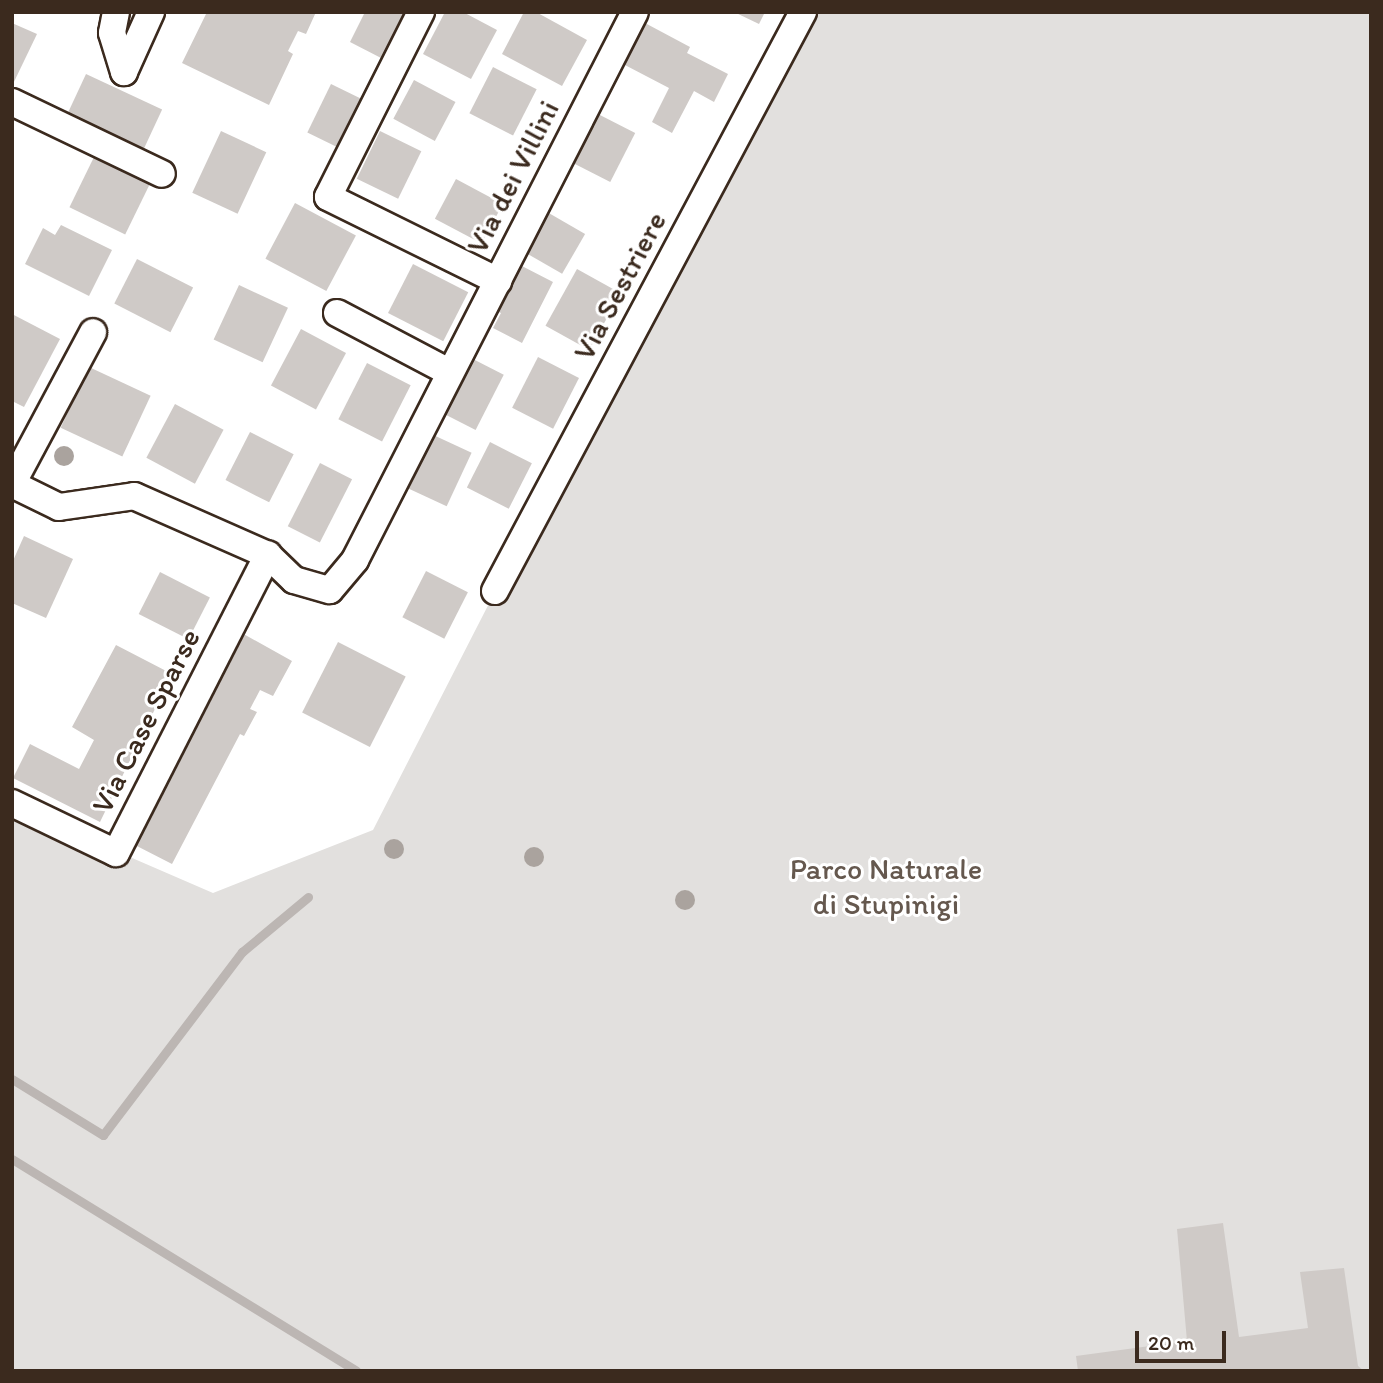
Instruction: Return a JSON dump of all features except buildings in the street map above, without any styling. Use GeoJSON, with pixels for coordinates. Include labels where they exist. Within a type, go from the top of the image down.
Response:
{"type":"FeatureCollection","features":[{"type":"Feature","properties":{"kind":"street"},"geometry":{"type":"LineString","coordinates":[[116,12],[112,33],[124,72],[151,12]]}},
{"type":"Feature","properties":{"kind":"street"},"geometry":{"type":"LineString","coordinates":[[421,12],[328,197],[498,281]]}},
{"type":"Feature","properties":{"kind":"street","name":"Via dei Villini"},"geometry":{"type":"LineString","coordinates":[[268,555],[294,580],[330,590],[355,560],[635,12]]}},
{"type":"Feature","properties":{"kind":"street","name":"Via Sestriere"},"geometry":{"type":"LineString","coordinates":[[495,591],[803,12]]}},
{"type":"Feature","properties":{"kind":"street"},"geometry":{"type":"LineString","coordinates":[[12,102],[163,174]]}},
{"type":"Feature","properties":{"kind":"street"},"geometry":{"type":"LineString","coordinates":[[337,313],[449,372]]}},
{"type":"Feature","properties":{"kind":"street"},"geometry":{"type":"LineString","coordinates":[[93,332],[12,484],[59,507],[134,496],[268,555]]}},
{"type":"Feature","properties":{"kind":"street","name":"Via Case Sparse"},"geometry":{"type":"LineString","coordinates":[[12,803],[116,853],[268,555]]}},
{"type":"Feature","properties":{"kind":"green space","name":"Parco Naturale di Stupinigi"},"geometry":{"type":"Polygon","coordinates":[[[792,12],[1371,12],[1371,1371],[12,1371],[12,806],[213,893],[373,830],[792,12]]]}},
{"type":"Feature","properties":{"kind":"waterway"},"geometry":{"type":"LineString","coordinates":[[12,1079],[103,1135],[242,952],[308,897]]}},
{"type":"Feature","properties":{"kind":"waterway"},"geometry":{"type":"LineString","coordinates":[[12,1159],[356,1371]]}}]}
